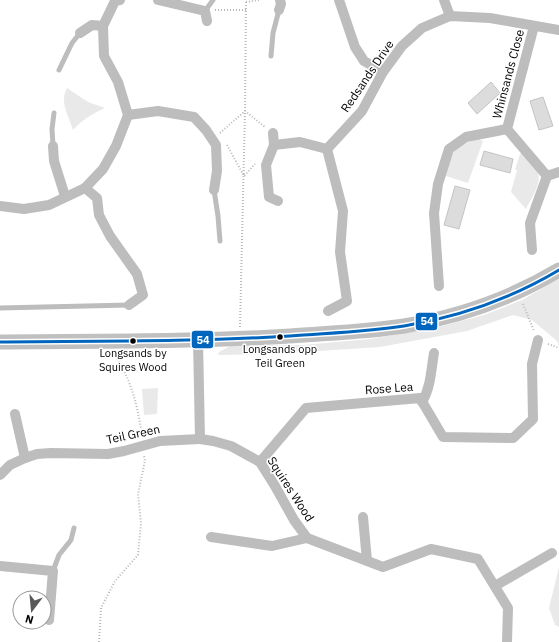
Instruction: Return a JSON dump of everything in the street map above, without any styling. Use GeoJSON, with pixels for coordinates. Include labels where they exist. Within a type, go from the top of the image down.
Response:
{"type":"FeatureCollection","features":[{"type":"Feature","properties":{"kind":"main road"},"geometry":{"type":"LineString","coordinates":[[0,342],[239,339],[371,330],[404,326],[442,318],[482,306],[518,291],[559,270]]}},
{"type":"Feature","properties":{"kind":"street"},"geometry":{"type":"LineString","coordinates":[[0,206],[24,208],[49,204],[85,188],[104,169],[116,146],[128,115],[118,82],[104,56],[103,26],[116,0]]}},
{"type":"Feature","properties":{"kind":"street"},"geometry":{"type":"LineString","coordinates":[[158,0],[205,10],[207,21]]}},
{"type":"Feature","properties":{"kind":"street"},"geometry":{"type":"LineString","coordinates":[[339,0],[355,47],[364,61],[383,72]]}},
{"type":"Feature","properties":{"kind":"street"},"geometry":{"type":"LineString","coordinates":[[444,0],[450,16]]}},
{"type":"Feature","properties":{"kind":"street","name":"Redsands Drive"},"geometry":{"type":"LineString","coordinates":[[327,149],[362,111],[383,72],[402,46],[422,28],[450,16],[490,18],[559,30]]}},
{"type":"Feature","properties":{"kind":"street"},"geometry":{"type":"LineString","coordinates":[[80,33],[92,25],[103,26]]}},
{"type":"Feature","properties":{"kind":"street","name":"Whinsands Close"},"geometry":{"type":"LineString","coordinates":[[507,129],[534,26]]}},
{"type":"Feature","properties":{"kind":"street"},"geometry":{"type":"LineString","coordinates":[[128,115],[158,111],[194,117],[206,130],[216,145],[217,171],[214,190]]}},
{"type":"Feature","properties":{"kind":"street","name":"Whinsands Close"},"geometry":{"type":"LineString","coordinates":[[507,129],[547,176]]}},
{"type":"Feature","properties":{"kind":"street","name":"Whinsands Close"},"geometry":{"type":"LineString","coordinates":[[439,286],[434,213],[438,184],[449,149],[466,137],[507,129]]}},
{"type":"Feature","properties":{"kind":"street"},"geometry":{"type":"LineString","coordinates":[[273,133],[274,144],[266,165],[269,197],[278,201]]}},
{"type":"Feature","properties":{"kind":"street"},"geometry":{"type":"LineString","coordinates":[[274,144],[300,142],[327,149],[343,211],[340,252],[348,301],[328,310]]}},
{"type":"Feature","properties":{"kind":"street"},"geometry":{"type":"LineString","coordinates":[[53,146],[54,161],[65,196]]}},
{"type":"Feature","properties":{"kind":"street"},"geometry":{"type":"LineString","coordinates":[[532,250],[530,224],[547,176],[559,172]]}},
{"type":"Feature","properties":{"kind":"street"},"geometry":{"type":"LineString","coordinates":[[85,188],[97,198],[99,215],[110,236],[137,274],[143,295],[129,305]]}},
{"type":"Feature","properties":{"kind":"street"},"geometry":{"type":"LineString","coordinates":[[198,340],[200,439]]}},
{"type":"Feature","properties":{"kind":"street","name":"Rose Lea"},"geometry":{"type":"LineString","coordinates":[[260,462],[306,408],[420,398],[443,437],[513,438],[533,419],[532,364],[538,340]]}},
{"type":"Feature","properties":{"kind":"street"},"geometry":{"type":"LineString","coordinates":[[422,402],[429,387],[434,353]]}},
{"type":"Feature","properties":{"kind":"street"},"geometry":{"type":"LineString","coordinates":[[14,414],[25,458]]}},
{"type":"Feature","properties":{"kind":"street","name":"Teil Green"},"geometry":{"type":"LineString","coordinates":[[0,475],[10,465],[25,458],[52,453],[108,454],[160,441],[200,439]]}},
{"type":"Feature","properties":{"kind":"street","name":"Squires Wood"},"geometry":{"type":"LineString","coordinates":[[200,439],[231,446],[260,462],[294,520],[307,538],[383,567],[431,549],[478,559],[508,608],[507,642]]}},
{"type":"Feature","properties":{"kind":"street"},"geometry":{"type":"LineString","coordinates":[[362,517],[367,560]]}},
{"type":"Feature","properties":{"kind":"street"},"geometry":{"type":"LineString","coordinates":[[211,537],[272,546],[307,538]]}},
{"type":"Feature","properties":{"kind":"street"},"geometry":{"type":"LineString","coordinates":[[495,586],[552,552]]}},
{"type":"Feature","properties":{"kind":"street"},"geometry":{"type":"LineString","coordinates":[[0,566],[53,571],[51,590]]}},
{"type":"Feature","properties":{"kind":"lane"},"geometry":{"type":"LineString","coordinates":[[205,10],[213,0]]}},
{"type":"Feature","properties":{"kind":"lane"},"geometry":{"type":"LineString","coordinates":[[271,56],[272,33],[280,5]]}},
{"type":"Feature","properties":{"kind":"lane"},"geometry":{"type":"LineString","coordinates":[[59,70],[72,43],[80,33]]}},
{"type":"Feature","properties":{"kind":"lane"},"geometry":{"type":"LineString","coordinates":[[53,146],[52,129],[54,113]]}},
{"type":"Feature","properties":{"kind":"lane"},"geometry":{"type":"LineString","coordinates":[[214,190],[220,241]]}},
{"type":"Feature","properties":{"kind":"lane"},"geometry":{"type":"LineString","coordinates":[[0,308],[129,305]]}},
{"type":"Feature","properties":{"kind":"lane"},"geometry":{"type":"LineString","coordinates":[[53,571],[59,555],[71,540],[74,528]]}},
{"type":"Feature","properties":{"kind":"path"},"geometry":{"type":"LineString","coordinates":[[239,339],[244,176],[246,1],[259,0]]}},
{"type":"Feature","properties":{"kind":"path"},"geometry":{"type":"LineString","coordinates":[[205,10],[246,10]]}},
{"type":"Feature","properties":{"kind":"path"},"geometry":{"type":"LineString","coordinates":[[245,111],[273,133]]}},
{"type":"Feature","properties":{"kind":"path"},"geometry":{"type":"LineString","coordinates":[[223,138],[220,132],[245,111]]}},
{"type":"Feature","properties":{"kind":"path"},"geometry":{"type":"LineString","coordinates":[[227,144],[244,176]]}},
{"type":"Feature","properties":{"kind":"path"},"geometry":{"type":"LineString","coordinates":[[518,291],[538,340]]}},
{"type":"Feature","properties":{"kind":"path"},"geometry":{"type":"LineString","coordinates":[[99,642],[101,608],[115,581],[138,555],[141,523],[138,494],[145,461],[133,391],[123,367],[112,351],[118,341]]}},
{"type":"Feature","properties":{"kind":"shaded area"},"geometry":{"type":"Polygon","coordinates":[[[67,88],[88,102],[105,108],[88,117],[73,130],[64,104],[67,88]]]}},
{"type":"Feature","properties":{"kind":"shaded area"},"geometry":{"type":"Polygon","coordinates":[[[478,139],[483,141],[468,183],[446,176],[454,151],[469,142],[478,139]]]}},
{"type":"Feature","properties":{"kind":"shaded area"},"geometry":{"type":"Polygon","coordinates":[[[523,152],[537,170],[539,177],[535,192],[526,209],[511,192],[517,170],[515,170],[520,154],[523,152]]]}},
{"type":"Feature","properties":{"kind":"shaded area"},"geometry":{"type":"Polygon","coordinates":[[[559,279],[559,346],[557,341],[532,320],[513,315],[467,331],[380,347],[273,354],[218,355],[219,352],[230,346],[303,345],[370,339],[435,328],[484,315],[502,308],[522,300],[559,279]]]}},
{"type":"Feature","properties":{"kind":"shaded area"},"geometry":{"type":"Polygon","coordinates":[[[158,388],[157,414],[144,415],[142,389],[158,388]]]}},
{"type":"Feature","properties":{"kind":"shaded area"},"geometry":{"type":"Polygon","coordinates":[[[559,567],[559,627],[555,625],[549,608],[559,567]]]}},
{"type":"Feature","properties":{"kind":"building"},"geometry":{"type":"Polygon","coordinates":[[[491,82],[500,93],[477,114],[468,103],[491,82]]]}},
{"type":"Feature","properties":{"kind":"building"},"geometry":{"type":"Polygon","coordinates":[[[543,97],[553,126],[539,130],[530,101],[543,97]]]}},
{"type":"Feature","properties":{"kind":"building"},"geometry":{"type":"Polygon","coordinates":[[[484,151],[513,159],[510,173],[480,165],[484,151]]]}},
{"type":"Feature","properties":{"kind":"building"},"geometry":{"type":"Polygon","coordinates":[[[455,186],[470,190],[459,229],[444,225],[455,186]]]}},
{"type":"Feature","properties":{"kind":"transit line","name":"54"},"geometry":{"type":"LineString","coordinates":[[0,342],[217,339],[290,336],[390,328],[424,322],[464,312],[504,298],[559,270]]}},
{"type":"Feature","properties":{"kind":"place","name":"Longsands opp Teil Green"},"geometry":{"type":"Point","coordinates":[280,337]}},
{"type":"Feature","properties":{"kind":"place","name":"Longsands by Squires Wood"},"geometry":{"type":"Point","coordinates":[133,341]}}]}
